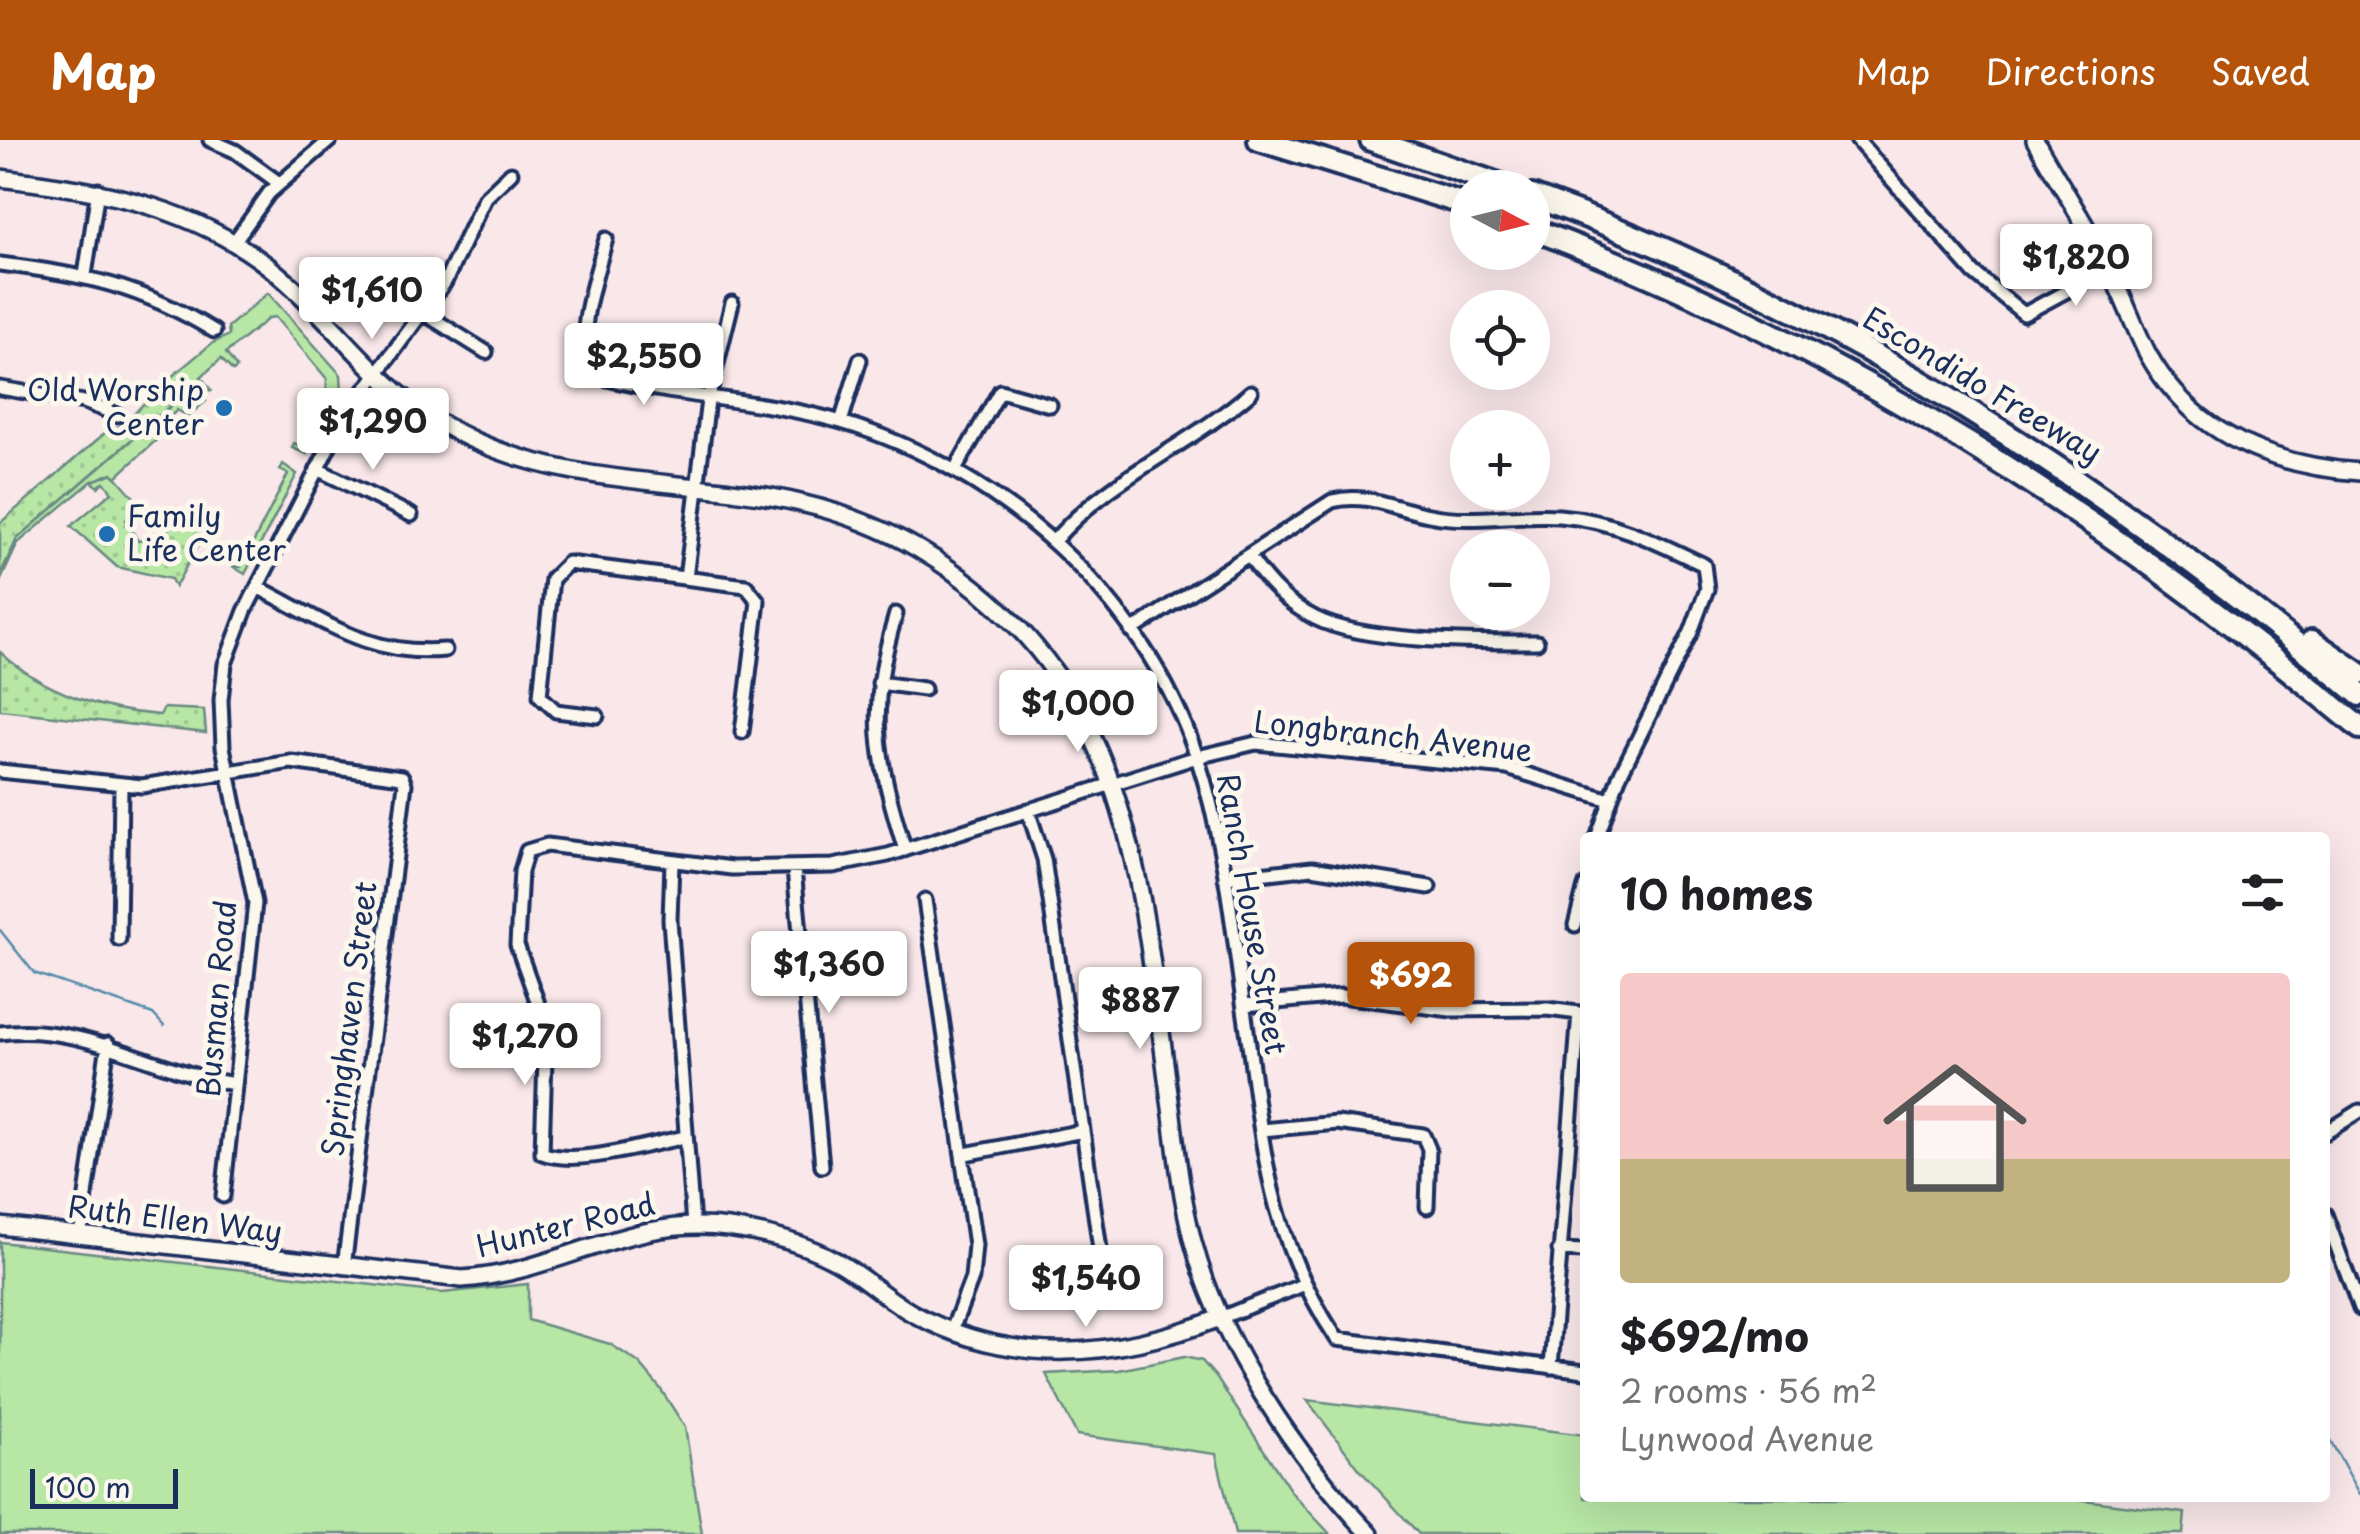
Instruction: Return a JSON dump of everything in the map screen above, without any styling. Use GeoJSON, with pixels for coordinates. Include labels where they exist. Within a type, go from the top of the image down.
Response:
{"type":"FeatureCollection","features":[{"type":"Feature","properties":{"kind":"highway"},"geometry":{"type":"LineString","coordinates":[[1258,140],[1450,199]]}},
{"type":"Feature","properties":{"kind":"highway"},"geometry":{"type":"LineString","coordinates":[[1370,140],[1458,170]]}},
{"type":"Feature","properties":{"kind":"highway","name":"Escondido Freeway"},"geometry":{"type":"LineString","coordinates":[[1550,203],[1695,263],[1830,329],[2070,473],[2240,596],[2360,695]]}},
{"type":"Feature","properties":{"kind":"highway","name":"Escondido Freeway"},"geometry":{"type":"LineString","coordinates":[[1550,238],[1730,314],[1998,459],[2209,604],[2360,728]]}},
{"type":"Feature","properties":{"kind":"highway"},"geometry":{"type":"LineString","coordinates":[[2240,596],[2360,674]]}},
{"type":"Feature","properties":{"kind":"main road"},"geometry":{"type":"LineString","coordinates":[[2035,140],[2109,268],[2159,372],[2202,421],[2264,453],[2360,472]]}},
{"type":"Feature","properties":{"kind":"main road"},"geometry":{"type":"LineString","coordinates":[[0,178],[98,190],[177,212],[234,242],[291,285],[373,375],[448,428],[518,458],[571,470],[769,493],[835,510],[894,535],[942,564],[998,608],[1054,670],[1092,733],[1114,782],[1139,885],[1184,1203],[1220,1318],[1257,1384],[1323,1478],[1370,1534]]}},
{"type":"Feature","properties":{"kind":"main road","name":"Hunter Road"},"geometry":{"type":"LineString","coordinates":[[344,1267],[430,1279],[494,1278],[600,1241],[693,1225],[744,1230],[796,1244],[837,1262],[912,1313],[1002,1346],[1087,1352],[1147,1344],[1220,1318]]}},
{"type":"Feature","properties":{"kind":"main road","name":"Ruth Ellen Way"},"geometry":{"type":"LineString","coordinates":[[0,1226],[344,1267]]}},
{"type":"Feature","properties":{"kind":"street"},"geometry":{"type":"LineString","coordinates":[[210,140],[235,151],[278,183]]}},
{"type":"Feature","properties":{"kind":"street"},"geometry":{"type":"LineString","coordinates":[[234,242],[278,183],[330,140]]}},
{"type":"Feature","properties":{"kind":"street"},"geometry":{"type":"LineString","coordinates":[[1856,140],[1974,274],[2024,314],[2109,268]]}},
{"type":"Feature","properties":{"kind":"street","name":"Busman Road"},"geometry":{"type":"LineString","coordinates":[[224,1196],[256,904],[227,772],[221,722],[225,664],[317,469],[373,375],[455,264],[485,198],[511,173]]}},
{"type":"Feature","properties":{"kind":"street"},"geometry":{"type":"LineString","coordinates":[[85,275],[98,190]]}},
{"type":"Feature","properties":{"kind":"street","name":"Ranch House Street"},"geometry":{"type":"LineString","coordinates":[[606,239],[593,286],[583,357],[589,374],[708,400],[841,422],[955,470],[1053,542],[1130,631],[1171,696],[1197,756],[1225,878],[1275,1212],[1303,1286],[1337,1339],[1344,1342],[1551,1368]]}},
{"type":"Feature","properties":{"kind":"street"},"geometry":{"type":"LineString","coordinates":[[0,264],[85,275],[140,291],[214,331]]}},
{"type":"Feature","properties":{"kind":"street"},"geometry":{"type":"LineString","coordinates":[[394,270],[422,312],[486,352]]}},
{"type":"Feature","properties":{"kind":"street"},"geometry":{"type":"LineString","coordinates":[[686,578],[708,400],[732,302]]}},
{"type":"Feature","properties":{"kind":"street"},"geometry":{"type":"LineString","coordinates":[[841,422],[860,360]]}},
{"type":"Feature","properties":{"kind":"street"},"geometry":{"type":"LineString","coordinates":[[0,388],[84,402],[118,415]]}},
{"type":"Feature","properties":{"kind":"street"},"geometry":{"type":"LineString","coordinates":[[955,470],[1000,391],[1050,405]]}},
{"type":"Feature","properties":{"kind":"street"},"geometry":{"type":"LineString","coordinates":[[1053,542],[1100,495],[1216,423],[1251,392]]}},
{"type":"Feature","properties":{"kind":"street"},"geometry":{"type":"LineString","coordinates":[[317,469],[412,515]]}},
{"type":"Feature","properties":{"kind":"street"},"geometry":{"type":"LineString","coordinates":[[1130,631],[1332,501],[1354,496],[1429,516],[1476,520],[1562,516],[1634,530],[1704,565],[1707,589],[1599,832]]}},
{"type":"Feature","properties":{"kind":"street"},"geometry":{"type":"LineString","coordinates":[[1249,556],[1266,581],[1286,600],[1319,620],[1370,632],[1537,642]]}},
{"type":"Feature","properties":{"kind":"street"},"geometry":{"type":"LineString","coordinates":[[597,716],[556,711],[540,696],[552,579],[568,564],[746,586],[758,601],[742,732]]}},
{"type":"Feature","properties":{"kind":"street"},"geometry":{"type":"LineString","coordinates":[[258,588],[374,646],[414,652],[445,650]]}},
{"type":"Feature","properties":{"kind":"street"},"geometry":{"type":"LineString","coordinates":[[896,614],[879,683],[876,726],[880,767],[905,850]]}},
{"type":"Feature","properties":{"kind":"street"},"geometry":{"type":"LineString","coordinates":[[879,683],[924,689]]}},
{"type":"Feature","properties":{"kind":"street","name":"Longbranch Avenue"},"geometry":{"type":"LineString","coordinates":[[686,1136],[590,1154],[556,1158],[542,1154],[546,1026],[517,945],[521,871],[527,852],[547,845],[672,862],[794,870],[834,866],[905,850],[1197,756],[1256,743],[1507,768],[1610,800]]}},
{"type":"Feature","properties":{"kind":"street","name":"Springhaven Street"},"geometry":{"type":"LineString","coordinates":[[227,772],[291,762],[402,777],[405,784],[344,1267]]}},
{"type":"Feature","properties":{"kind":"street"},"geometry":{"type":"LineString","coordinates":[[0,771],[121,785],[164,784],[227,772]]}},
{"type":"Feature","properties":{"kind":"street"},"geometry":{"type":"LineString","coordinates":[[120,939],[121,785]]}},
{"type":"Feature","properties":{"kind":"street"},"geometry":{"type":"LineString","coordinates":[[1028,810],[1044,859],[1102,1262]]}},
{"type":"Feature","properties":{"kind":"street"},"geometry":{"type":"LineString","coordinates":[[672,862],[670,920],[693,1225]]}},
{"type":"Feature","properties":{"kind":"street"},"geometry":{"type":"LineString","coordinates":[[1225,878],[1312,868],[1430,887]]}},
{"type":"Feature","properties":{"kind":"street"},"geometry":{"type":"LineString","coordinates":[[794,870],[822,1166]]}},
{"type":"Feature","properties":{"kind":"street"},"geometry":{"type":"LineString","coordinates":[[925,900],[975,1245],[972,1278],[952,1330]]}},
{"type":"Feature","properties":{"kind":"street"},"geometry":{"type":"LineString","coordinates":[[1575,925],[1580,906]]}},
{"type":"Feature","properties":{"kind":"street"},"geometry":{"type":"LineString","coordinates":[[1244,1006],[1341,996],[1451,1010],[1547,1009],[1579,1013],[1551,1368],[1580,1371]]}},
{"type":"Feature","properties":{"kind":"street"},"geometry":{"type":"LineString","coordinates":[[0,1033],[43,1032],[108,1044],[176,1073],[235,1084]]}},
{"type":"Feature","properties":{"kind":"street"},"geometry":{"type":"LineString","coordinates":[[80,1236],[108,1044]]}},
{"type":"Feature","properties":{"kind":"street"},"geometry":{"type":"LineString","coordinates":[[2330,1130],[2360,1111]]}},
{"type":"Feature","properties":{"kind":"street"},"geometry":{"type":"LineString","coordinates":[[1570,1116],[1580,1117]]}},
{"type":"Feature","properties":{"kind":"street"},"geometry":{"type":"LineString","coordinates":[[1262,1130],[1337,1123],[1423,1135],[1430,1149],[1427,1207]]}},
{"type":"Feature","properties":{"kind":"street"},"geometry":{"type":"LineString","coordinates":[[964,1154],[1084,1131]]}},
{"type":"Feature","properties":{"kind":"street"},"geometry":{"type":"LineString","coordinates":[[2330,1228],[2360,1309]]}},
{"type":"Feature","properties":{"kind":"street"},"geometry":{"type":"LineString","coordinates":[[1560,1250],[1580,1251]]}},
{"type":"Feature","properties":{"kind":"street","name":"Hunter Road"},"geometry":{"type":"LineString","coordinates":[[1220,1318],[1303,1286]]}},
{"type":"Feature","properties":{"kind":"green space"},"geometry":{"type":"Polygon","coordinates":[[[268,293],[341,375],[342,393],[307,454],[292,448],[294,443],[301,446],[326,398],[327,379],[275,317],[269,318],[226,353],[237,368],[233,371],[221,359],[201,377],[211,390],[203,392],[206,401],[188,416],[177,410],[158,428],[163,434],[116,477],[112,473],[92,481],[18,543],[0,582],[17,539],[171,406],[158,388],[211,344],[229,335],[228,327],[268,293]]]}},
{"type":"Feature","properties":{"kind":"green space"},"geometry":{"type":"Polygon","coordinates":[[[158,388],[171,405],[17,539],[0,575],[0,523],[112,427],[122,427],[158,388]]]}},
{"type":"Feature","properties":{"kind":"green space"},"geometry":{"type":"Polygon","coordinates":[[[283,464],[297,474],[245,574],[232,566],[241,567],[288,474],[280,470],[283,464]]]}},
{"type":"Feature","properties":{"kind":"green space"},"geometry":{"type":"Polygon","coordinates":[[[113,473],[138,502],[126,520],[138,541],[161,538],[168,529],[168,515],[176,507],[183,515],[197,512],[202,517],[207,513],[212,519],[175,587],[171,579],[117,567],[71,526],[112,492],[104,482],[98,487],[92,481],[113,473]]]}},
{"type":"Feature","properties":{"kind":"green space"},"geometry":{"type":"Polygon","coordinates":[[[0,652],[35,678],[95,704],[160,715],[164,708],[204,710],[206,733],[0,710],[0,652]]]}},
{"type":"Feature","properties":{"kind":"green space"},"geometry":{"type":"Polygon","coordinates":[[[0,1242],[442,1293],[528,1284],[528,1320],[610,1344],[639,1363],[660,1388],[685,1427],[702,1534],[0,1534],[0,1242]]]}},
{"type":"Feature","properties":{"kind":"green space"},"geometry":{"type":"Polygon","coordinates":[[[1184,1357],[1202,1361],[1216,1377],[1292,1493],[1330,1534],[1235,1534],[1216,1454],[1077,1435],[1046,1374],[1119,1370],[1184,1357]]]}},
{"type":"Feature","properties":{"kind":"green space"},"geometry":{"type":"Polygon","coordinates":[[[1307,1400],[1580,1434],[1580,1502],[2099,1502],[2185,1513],[2183,1534],[1419,1534],[1360,1470],[1307,1400]]]}},
{"type":"Feature","properties":{"kind":"waterway"},"geometry":{"type":"LineString","coordinates":[[0,930],[34,973],[153,1014],[164,1026]]}},
{"type":"Feature","properties":{"kind":"waterway"},"geometry":{"type":"LineString","coordinates":[[2330,1440],[2360,1494]]}},
{"type":"Feature","properties":{"kind":"place","name":"Old Worship Center"},"geometry":{"type":"Point","coordinates":[224,408]}},
{"type":"Feature","properties":{"kind":"place","name":"Family Life Center"},"geometry":{"type":"Point","coordinates":[107,534]}}]}
